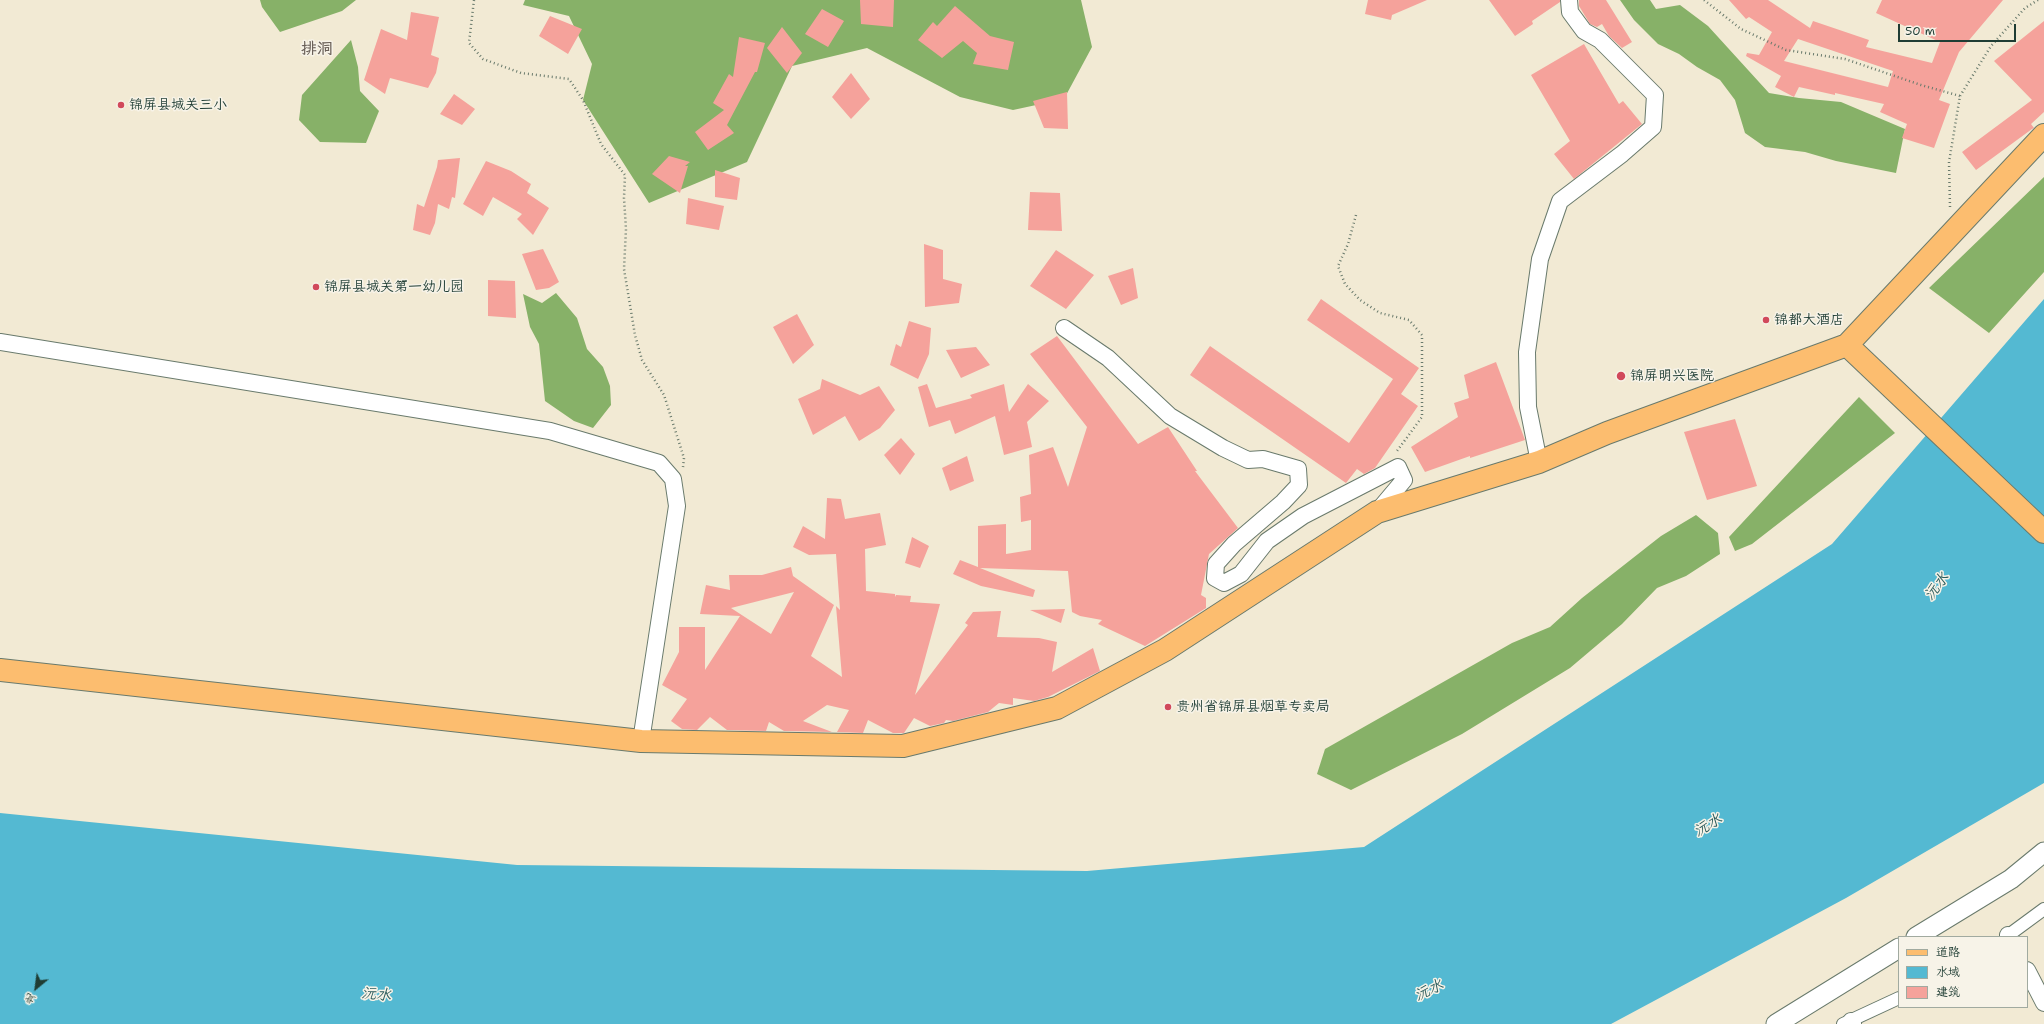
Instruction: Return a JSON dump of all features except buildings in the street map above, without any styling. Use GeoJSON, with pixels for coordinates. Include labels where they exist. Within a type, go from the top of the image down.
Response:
{"type":"FeatureCollection","features":[{"type":"Feature","properties":{"kind":"main road"},"geometry":{"type":"LineString","coordinates":[[0,670],[641,741],[903,746],[1057,708],[1164,650],[1376,512],[1539,462],[1608,433],[1847,345],[2044,135]]}},
{"type":"Feature","properties":{"kind":"main road"},"geometry":{"type":"LineString","coordinates":[[1847,345],[2044,532]]}},
{"type":"Feature","properties":{"kind":"street"},"geometry":{"type":"LineString","coordinates":[[1539,462],[1528,407],[1527,352],[1540,259],[1560,201],[1622,154],[1653,127],[1655,94],[1600,40],[1584,31],[1570,12],[1569,0]]}},
{"type":"Feature","properties":{"kind":"street"},"geometry":{"type":"LineString","coordinates":[[1064,328],[1108,358],[1170,416],[1223,448],[1248,460],[1263,459],[1298,469],[1299,485],[1283,502],[1234,544],[1216,564],[1215,578],[1224,583],[1241,574],[1267,541],[1303,516],[1398,467],[1404,480],[1376,512]]}},
{"type":"Feature","properties":{"kind":"street"},"geometry":{"type":"LineString","coordinates":[[0,342],[550,431],[659,463],[673,479],[677,506],[641,741]]}},
{"type":"Feature","properties":{"kind":"street"},"geometry":{"type":"LineString","coordinates":[[1918,936],[2011,879],[2044,852]]}},
{"type":"Feature","properties":{"kind":"street"},"geometry":{"type":"LineString","coordinates":[[2008,936],[2044,909]]}},
{"type":"Feature","properties":{"kind":"street"},"geometry":{"type":"LineString","coordinates":[[1776,1024],[1898,949]]}},
{"type":"Feature","properties":{"kind":"street"},"geometry":{"type":"LineString","coordinates":[[2028,972],[2044,1003]]}},
{"type":"Feature","properties":{"kind":"street"},"geometry":{"type":"LineString","coordinates":[[1849,1023],[1898,998]]}},
{"type":"Feature","properties":{"kind":"path"},"geometry":{"type":"LineString","coordinates":[[474,0],[468,43],[483,59],[521,73],[569,79],[583,100],[601,144],[625,175],[624,198],[626,230],[624,269],[635,335],[642,360],[666,402],[684,458],[683,472]]}},
{"type":"Feature","properties":{"kind":"path"},"geometry":{"type":"LineString","coordinates":[[1704,0],[1741,29],[1786,50],[1845,59],[1921,85],[1960,96]]}},
{"type":"Feature","properties":{"kind":"path"},"geometry":{"type":"LineString","coordinates":[[1951,234],[1949,162],[1960,96],[1991,46],[2025,8],[2038,0]]}},
{"type":"Feature","properties":{"kind":"path"},"geometry":{"type":"LineString","coordinates":[[1356,215],[1348,244],[1338,266],[1345,284],[1360,300],[1380,313],[1409,320],[1422,335],[1422,417],[1391,459],[1398,467]]}},
{"type":"Feature","properties":{"kind":"green space"},"geometry":{"type":"Polygon","coordinates":[[[260,0],[356,0],[342,11],[280,32],[262,7],[260,0]]]}},
{"type":"Feature","properties":{"kind":"green space"},"geometry":{"type":"Polygon","coordinates":[[[525,0],[1081,0],[1092,47],[1064,99],[1013,110],[960,97],[867,48],[792,66],[747,162],[649,203],[583,100],[592,64],[569,16],[523,5],[525,0]]]}},
{"type":"Feature","properties":{"kind":"green space"},"geometry":{"type":"Polygon","coordinates":[[[1620,0],[1650,0],[1656,9],[1680,5],[1708,26],[1769,93],[1799,98],[1841,102],[1905,129],[1896,173],[1836,161],[1805,152],[1765,147],[1745,133],[1735,100],[1720,80],[1697,67],[1679,54],[1658,44],[1634,20],[1620,0]]]}},
{"type":"Feature","properties":{"kind":"green space"},"geometry":{"type":"Polygon","coordinates":[[[351,40],[358,67],[360,91],[379,111],[366,143],[320,142],[299,120],[302,95],[351,40]]]}},
{"type":"Feature","properties":{"kind":"green space"},"geometry":{"type":"Polygon","coordinates":[[[2044,177],[2044,272],[1989,333],[1929,288],[2044,177]]]}},
{"type":"Feature","properties":{"kind":"green space"},"geometry":{"type":"Polygon","coordinates":[[[556,293],[577,318],[587,349],[603,367],[610,386],[611,405],[593,428],[574,421],[545,401],[539,344],[530,327],[523,294],[542,303],[556,293]]]}},
{"type":"Feature","properties":{"kind":"green space"},"geometry":{"type":"Polygon","coordinates":[[[1859,397],[1895,433],[1752,544],[1735,551],[1729,537],[1859,397]]]}},
{"type":"Feature","properties":{"kind":"green space"},"geometry":{"type":"Polygon","coordinates":[[[1696,515],[1718,533],[1720,554],[1686,576],[1657,588],[1622,624],[1570,668],[1462,734],[1351,790],[1317,774],[1325,749],[1512,643],[1550,627],[1582,598],[1661,536],[1696,515]]]}},
{"type":"Feature","properties":{"kind":"water","name":"沅水"},"geometry":{"type":"Polygon","coordinates":[[[2044,299],[2044,783],[1846,898],[1611,1024],[0,1024],[0,813],[517,865],[1087,871],[1364,847],[1832,544],[2044,299]]]}},
{"type":"Feature","properties":{"kind":"place","name":"锦屏县城关三小"},"geometry":{"type":"Point","coordinates":[121,105]}},
{"type":"Feature","properties":{"kind":"place","name":"锦屏县城关第一幼儿园"},"geometry":{"type":"Point","coordinates":[316,287]}},
{"type":"Feature","properties":{"kind":"place","name":"锦都大酒店"},"geometry":{"type":"Point","coordinates":[1766,320]}},
{"type":"Feature","properties":{"kind":"place","name":"锦屏明兴医院"},"geometry":{"type":"Point","coordinates":[1621,376]}},
{"type":"Feature","properties":{"kind":"place","name":"贵州省锦屏县烟草专卖局"},"geometry":{"type":"Point","coordinates":[1168,707]}},
{"type":"Feature","properties":{"kind":"district","name":"排洞"},"geometry":{"type":"Point","coordinates":[317,50]}}]}
